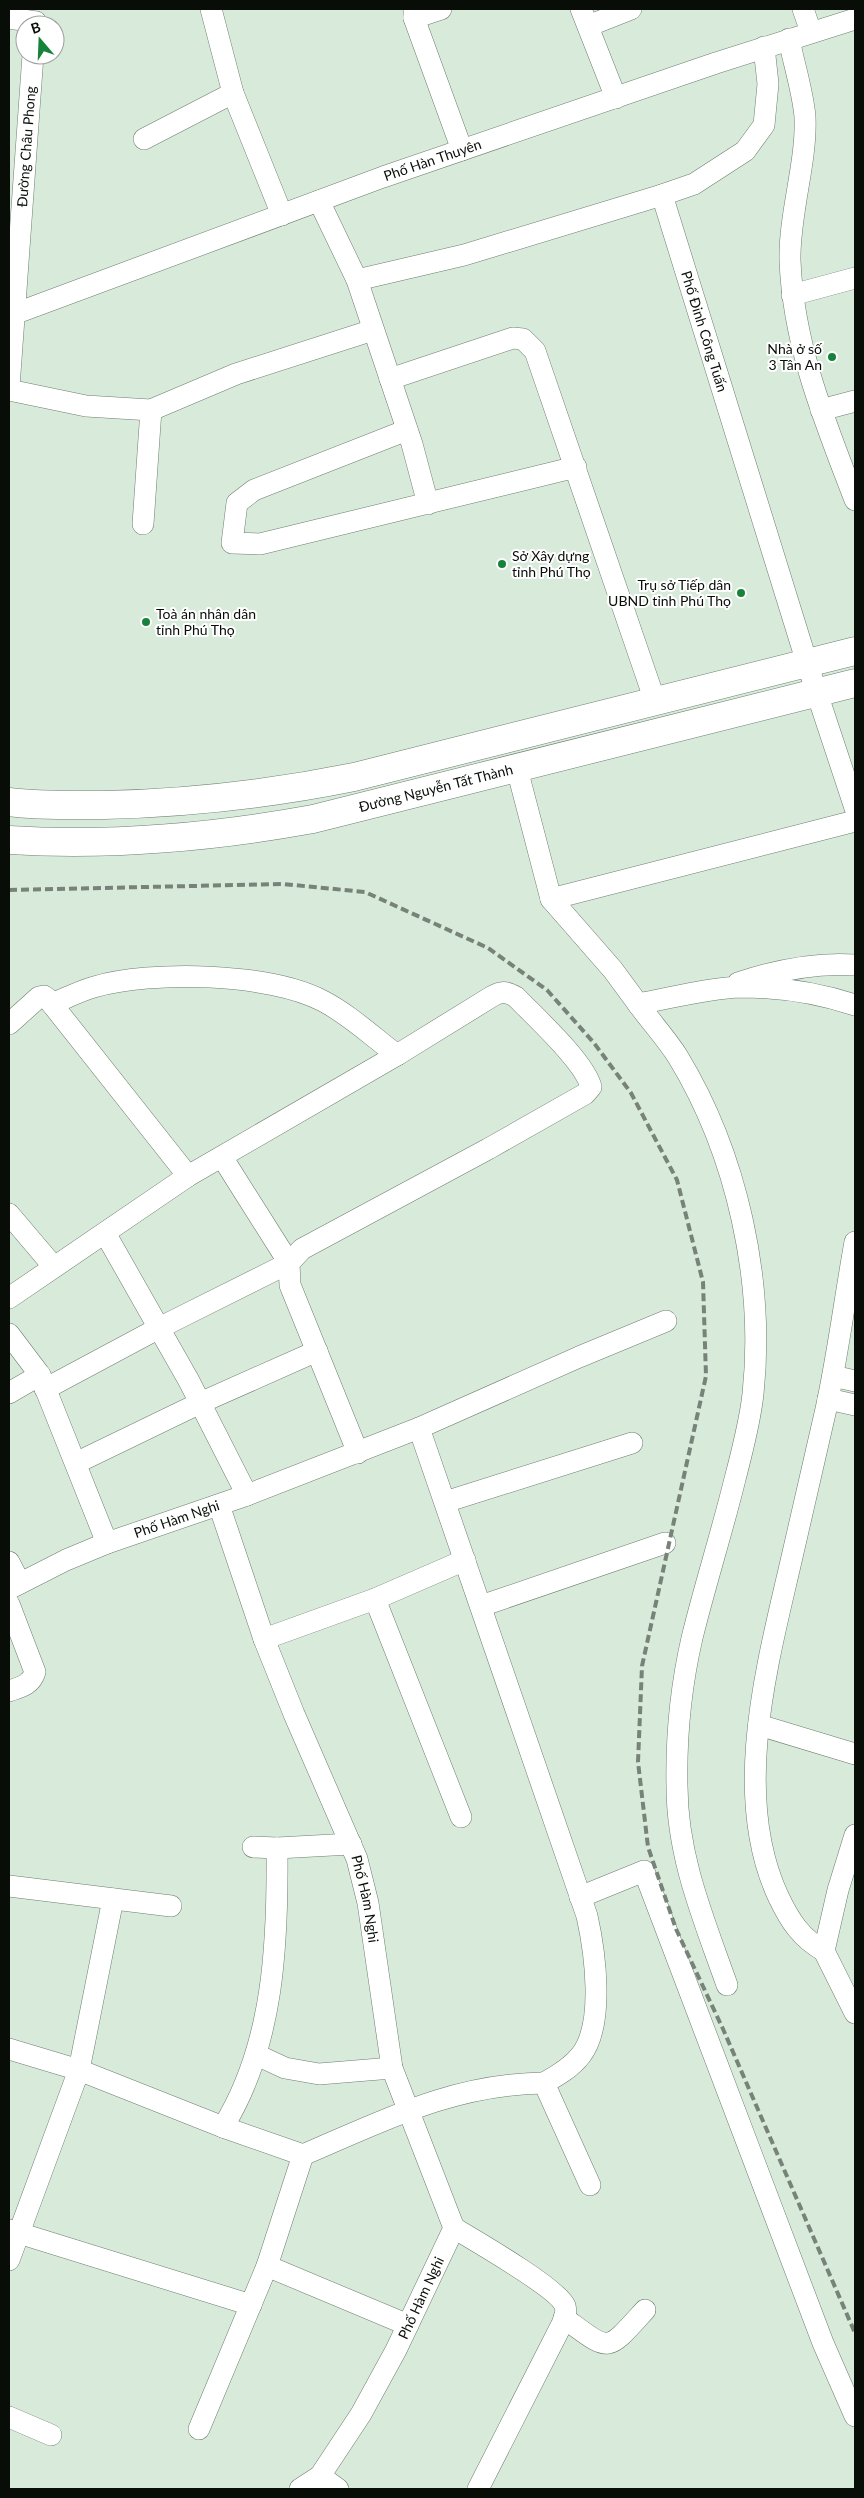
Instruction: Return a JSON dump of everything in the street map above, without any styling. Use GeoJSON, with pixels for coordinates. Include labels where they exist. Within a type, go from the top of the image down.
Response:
{"type":"FeatureCollection","features":[{"type":"Feature","properties":{"kind":"main road"},"geometry":{"type":"LineString","coordinates":[[9,802],[62,805],[134,804],[256,795],[354,776],[855,651]]}},
{"type":"Feature","properties":{"kind":"main road","name":"Đường Nguyễn Tất Thành"},"geometry":{"type":"LineString","coordinates":[[9,840],[133,840],[260,829],[360,809],[855,683]]}},
{"type":"Feature","properties":{"kind":"main road"},"geometry":{"type":"LineString","coordinates":[[354,776],[360,809]]}},
{"type":"Feature","properties":{"kind":"street"},"geometry":{"type":"LineString","coordinates":[[211,9],[233,93],[282,215]]}},
{"type":"Feature","properties":{"kind":"street"},"geometry":{"type":"LineString","coordinates":[[441,9],[414,13],[462,150]]}},
{"type":"Feature","properties":{"kind":"street"},"geometry":{"type":"LineString","coordinates":[[616,98],[584,17],[631,9]]}},
{"type":"Feature","properties":{"kind":"street"},"geometry":{"type":"LineString","coordinates":[[803,9],[811,32]]}},
{"type":"Feature","properties":{"kind":"street","name":"Phố Hàn Thuyên"},"geometry":{"type":"LineString","coordinates":[[14,314],[462,150],[764,47],[855,19]]}},
{"type":"Feature","properties":{"kind":"street"},"geometry":{"type":"LineString","coordinates":[[789,39],[805,117],[790,258],[792,295],[802,348],[820,410],[855,500]]}},
{"type":"Feature","properties":{"kind":"street"},"geometry":{"type":"LineString","coordinates":[[357,280],[464,255],[694,184],[745,151],[764,125],[768,84],[764,47]]}},
{"type":"Feature","properties":{"kind":"street","name":"Đường Châu Phong"},"geometry":{"type":"LineString","coordinates":[[9,389],[33,65]]}},
{"type":"Feature","properties":{"kind":"street"},"geometry":{"type":"LineString","coordinates":[[144,138],[233,93]]}},
{"type":"Feature","properties":{"kind":"street","name":"Phố Đinh Công Tuấn"},"geometry":{"type":"LineString","coordinates":[[662,195],[807,663],[855,808]]}},
{"type":"Feature","properties":{"kind":"street"},"geometry":{"type":"LineString","coordinates":[[319,201],[357,280],[407,430],[428,504]]}},
{"type":"Feature","properties":{"kind":"street"},"geometry":{"type":"LineString","coordinates":[[792,295],[855,278]]}},
{"type":"Feature","properties":{"kind":"street"},"geometry":{"type":"LineString","coordinates":[[9,389],[86,406],[151,410],[236,374],[374,330]]}},
{"type":"Feature","properties":{"kind":"street"},"geometry":{"type":"LineString","coordinates":[[390,379],[513,338],[523,339],[535,351],[655,701]]}},
{"type":"Feature","properties":{"kind":"street"},"geometry":{"type":"LineString","coordinates":[[820,410],[855,401]]}},
{"type":"Feature","properties":{"kind":"street"},"geometry":{"type":"LineString","coordinates":[[143,524],[151,410]]}},
{"type":"Feature","properties":{"kind":"street"},"geometry":{"type":"LineString","coordinates":[[407,430],[254,490],[237,503],[233,519],[232,543],[260,544],[576,467]]}},
{"type":"Feature","properties":{"kind":"street"},"geometry":{"type":"LineString","coordinates":[[517,769],[551,898],[612,970],[664,1036],[678,1058],[708,1115],[741,1214],[754,1301],[753,1395],[736,1478],[692,1640],[684,1681],[678,1768],[679,1831],[683,1855],[692,1887],[727,1985]]}},
{"type":"Feature","properties":{"kind":"street"},"geometry":{"type":"LineString","coordinates":[[551,898],[855,821]]}},
{"type":"Feature","properties":{"kind":"street"},"geometry":{"type":"LineString","coordinates":[[717,990],[764,974],[796,967],[833,964],[855,965]]}},
{"type":"Feature","properties":{"kind":"street"},"geometry":{"type":"LineString","coordinates":[[52,1004],[96,986],[150,979],[184,977],[268,983],[324,1001],[397,1055]]}},
{"type":"Feature","properties":{"kind":"street"},"geometry":{"type":"LineString","coordinates":[[638,1004],[740,987],[822,994],[855,1005]]}},
{"type":"Feature","properties":{"kind":"street"},"geometry":{"type":"LineString","coordinates":[[9,1298],[188,1176],[397,1055],[500,992],[508,992],[516,997],[585,1074],[591,1087],[585,1094],[488,1149],[302,1249],[289,1263],[159,1328],[43,1382],[9,1393]]}},
{"type":"Feature","properties":{"kind":"street"},"geometry":{"type":"LineString","coordinates":[[9,1024],[38,998],[44,996],[188,1176]]}},
{"type":"Feature","properties":{"kind":"street"},"geometry":{"type":"LineString","coordinates":[[222,1157],[289,1263],[290,1285],[358,1453]]}},
{"type":"Feature","properties":{"kind":"street"},"geometry":{"type":"LineString","coordinates":[[9,1214],[54,1267]]}},
{"type":"Feature","properties":{"kind":"street"},"geometry":{"type":"LineString","coordinates":[[105,1233],[200,1403],[247,1495]]}},
{"type":"Feature","properties":{"kind":"street"},"geometry":{"type":"LineString","coordinates":[[855,1242],[833,1376],[773,1638],[760,1725],[756,1771],[756,1807],[763,1853],[772,1883],[788,1918],[801,1935],[824,1951],[855,2013]]}},
{"type":"Feature","properties":{"kind":"street"},"geometry":{"type":"LineString","coordinates":[[219,1506],[419,1428],[579,1357],[666,1322]]}},
{"type":"Feature","properties":{"kind":"street"},"geometry":{"type":"LineString","coordinates":[[9,1334],[43,1382],[107,1543]]}},
{"type":"Feature","properties":{"kind":"street"},"geometry":{"type":"LineString","coordinates":[[76,1464],[200,1403],[317,1351]]}},
{"type":"Feature","properties":{"kind":"street"},"geometry":{"type":"LineString","coordinates":[[833,1376],[855,1381]]}},
{"type":"Feature","properties":{"kind":"street"},"geometry":{"type":"LineString","coordinates":[[828,1399],[855,1406]]}},
{"type":"Feature","properties":{"kind":"street"},"geometry":{"type":"LineString","coordinates":[[9,2049],[79,2070],[223,2127],[303,2155],[410,2109],[463,2092],[493,2086],[544,2083],[562,2073],[581,2055],[591,2031],[595,2001],[596,1965],[587,1916],[419,1428]]}},
{"type":"Feature","properties":{"kind":"street"},"geometry":{"type":"LineString","coordinates":[[445,1502],[632,1443]]}},
{"type":"Feature","properties":{"kind":"street","name":"Phố Hàm Nghi"},"geometry":{"type":"LineString","coordinates":[[14,1586],[66,1560],[107,1543],[219,1506],[264,1639],[294,1714],[351,1844],[368,1903],[392,2068],[410,2109],[454,2228],[396,2350],[361,2414],[320,2476]]}},
{"type":"Feature","properties":{"kind":"street"},"geometry":{"type":"LineString","coordinates":[[481,1606],[665,1543]]}},
{"type":"Feature","properties":{"kind":"street"},"geometry":{"type":"LineString","coordinates":[[264,1639],[375,1599],[465,1560]]}},
{"type":"Feature","properties":{"kind":"street"},"geometry":{"type":"LineString","coordinates":[[9,1562],[14,1586]]}},
{"type":"Feature","properties":{"kind":"street"},"geometry":{"type":"LineString","coordinates":[[375,1599],[461,1817]]}},
{"type":"Feature","properties":{"kind":"street"},"geometry":{"type":"LineString","coordinates":[[9,1604],[36,1672],[25,1686],[9,1691]]}},
{"type":"Feature","properties":{"kind":"street"},"geometry":{"type":"LineString","coordinates":[[760,1725],[855,1754]]}},
{"type":"Feature","properties":{"kind":"street"},"geometry":{"type":"LineString","coordinates":[[824,1951],[838,1890],[855,1835]]}},
{"type":"Feature","properties":{"kind":"street"},"geometry":{"type":"LineString","coordinates":[[253,1847],[277,1848],[351,1844]]}},
{"type":"Feature","properties":{"kind":"street"},"geometry":{"type":"LineString","coordinates":[[223,2127],[238,2102],[257,2055],[275,1954],[278,1914],[277,1848]]}},
{"type":"Feature","properties":{"kind":"street"},"geometry":{"type":"LineString","coordinates":[[580,1897],[644,1871],[823,2343],[855,2416]]}},
{"type":"Feature","properties":{"kind":"street"},"geometry":{"type":"LineString","coordinates":[[9,1886],[171,1906]]}},
{"type":"Feature","properties":{"kind":"street"},"geometry":{"type":"LineString","coordinates":[[9,2260],[13,2232],[79,2070],[112,1899]]}},
{"type":"Feature","properties":{"kind":"street"},"geometry":{"type":"LineString","coordinates":[[257,2055],[285,2068],[319,2074],[392,2068]]}},
{"type":"Feature","properties":{"kind":"street"},"geometry":{"type":"LineString","coordinates":[[544,2083],[590,2185]]}},
{"type":"Feature","properties":{"kind":"street"},"geometry":{"type":"LineString","coordinates":[[199,2429],[267,2266],[303,2155]]}},
{"type":"Feature","properties":{"kind":"street"},"geometry":{"type":"LineString","coordinates":[[454,2228],[519,2268],[559,2298],[565,2305],[564,2318],[478,2489]]}},
{"type":"Feature","properties":{"kind":"street"},"geometry":{"type":"LineString","coordinates":[[13,2232],[251,2304]]}},
{"type":"Feature","properties":{"kind":"street"},"geometry":{"type":"LineString","coordinates":[[267,2266],[408,2325]]}},
{"type":"Feature","properties":{"kind":"street"},"geometry":{"type":"LineString","coordinates":[[564,2318],[599,2343],[607,2345],[616,2342],[645,2310]]}},
{"type":"Feature","properties":{"kind":"street"},"geometry":{"type":"LineString","coordinates":[[9,2417],[51,2434]]}},
{"type":"Feature","properties":{"kind":"street"},"geometry":{"type":"LineString","coordinates":[[300,2489],[320,2476],[338,2489]]}},
{"type":"Feature","properties":{"kind":"railway"},"geometry":{"type":"LineString","coordinates":[[9,890],[283,884],[365,892],[488,948],[547,990],[594,1043],[631,1093],[677,1180],[703,1282],[706,1376],[642,1666],[638,1762],[648,1847],[676,1929],[723,2029],[855,2333]]}},
{"type":"Feature","properties":{"kind":"place","name":"Nhà ở số 3 Tân An"},"geometry":{"type":"Point","coordinates":[832,357]}},
{"type":"Feature","properties":{"kind":"place","name":"Sở Xây dựng tỉnh Phú Thọ"},"geometry":{"type":"Point","coordinates":[502,564]}},
{"type":"Feature","properties":{"kind":"place","name":"Trụ sở Tiếp dân UBND tỉnh Phú Thọ"},"geometry":{"type":"Point","coordinates":[741,593]}},
{"type":"Feature","properties":{"kind":"place","name":"Toà án nhân dân tỉnh Phú Thọ"},"geometry":{"type":"Point","coordinates":[146,622]}}]}
